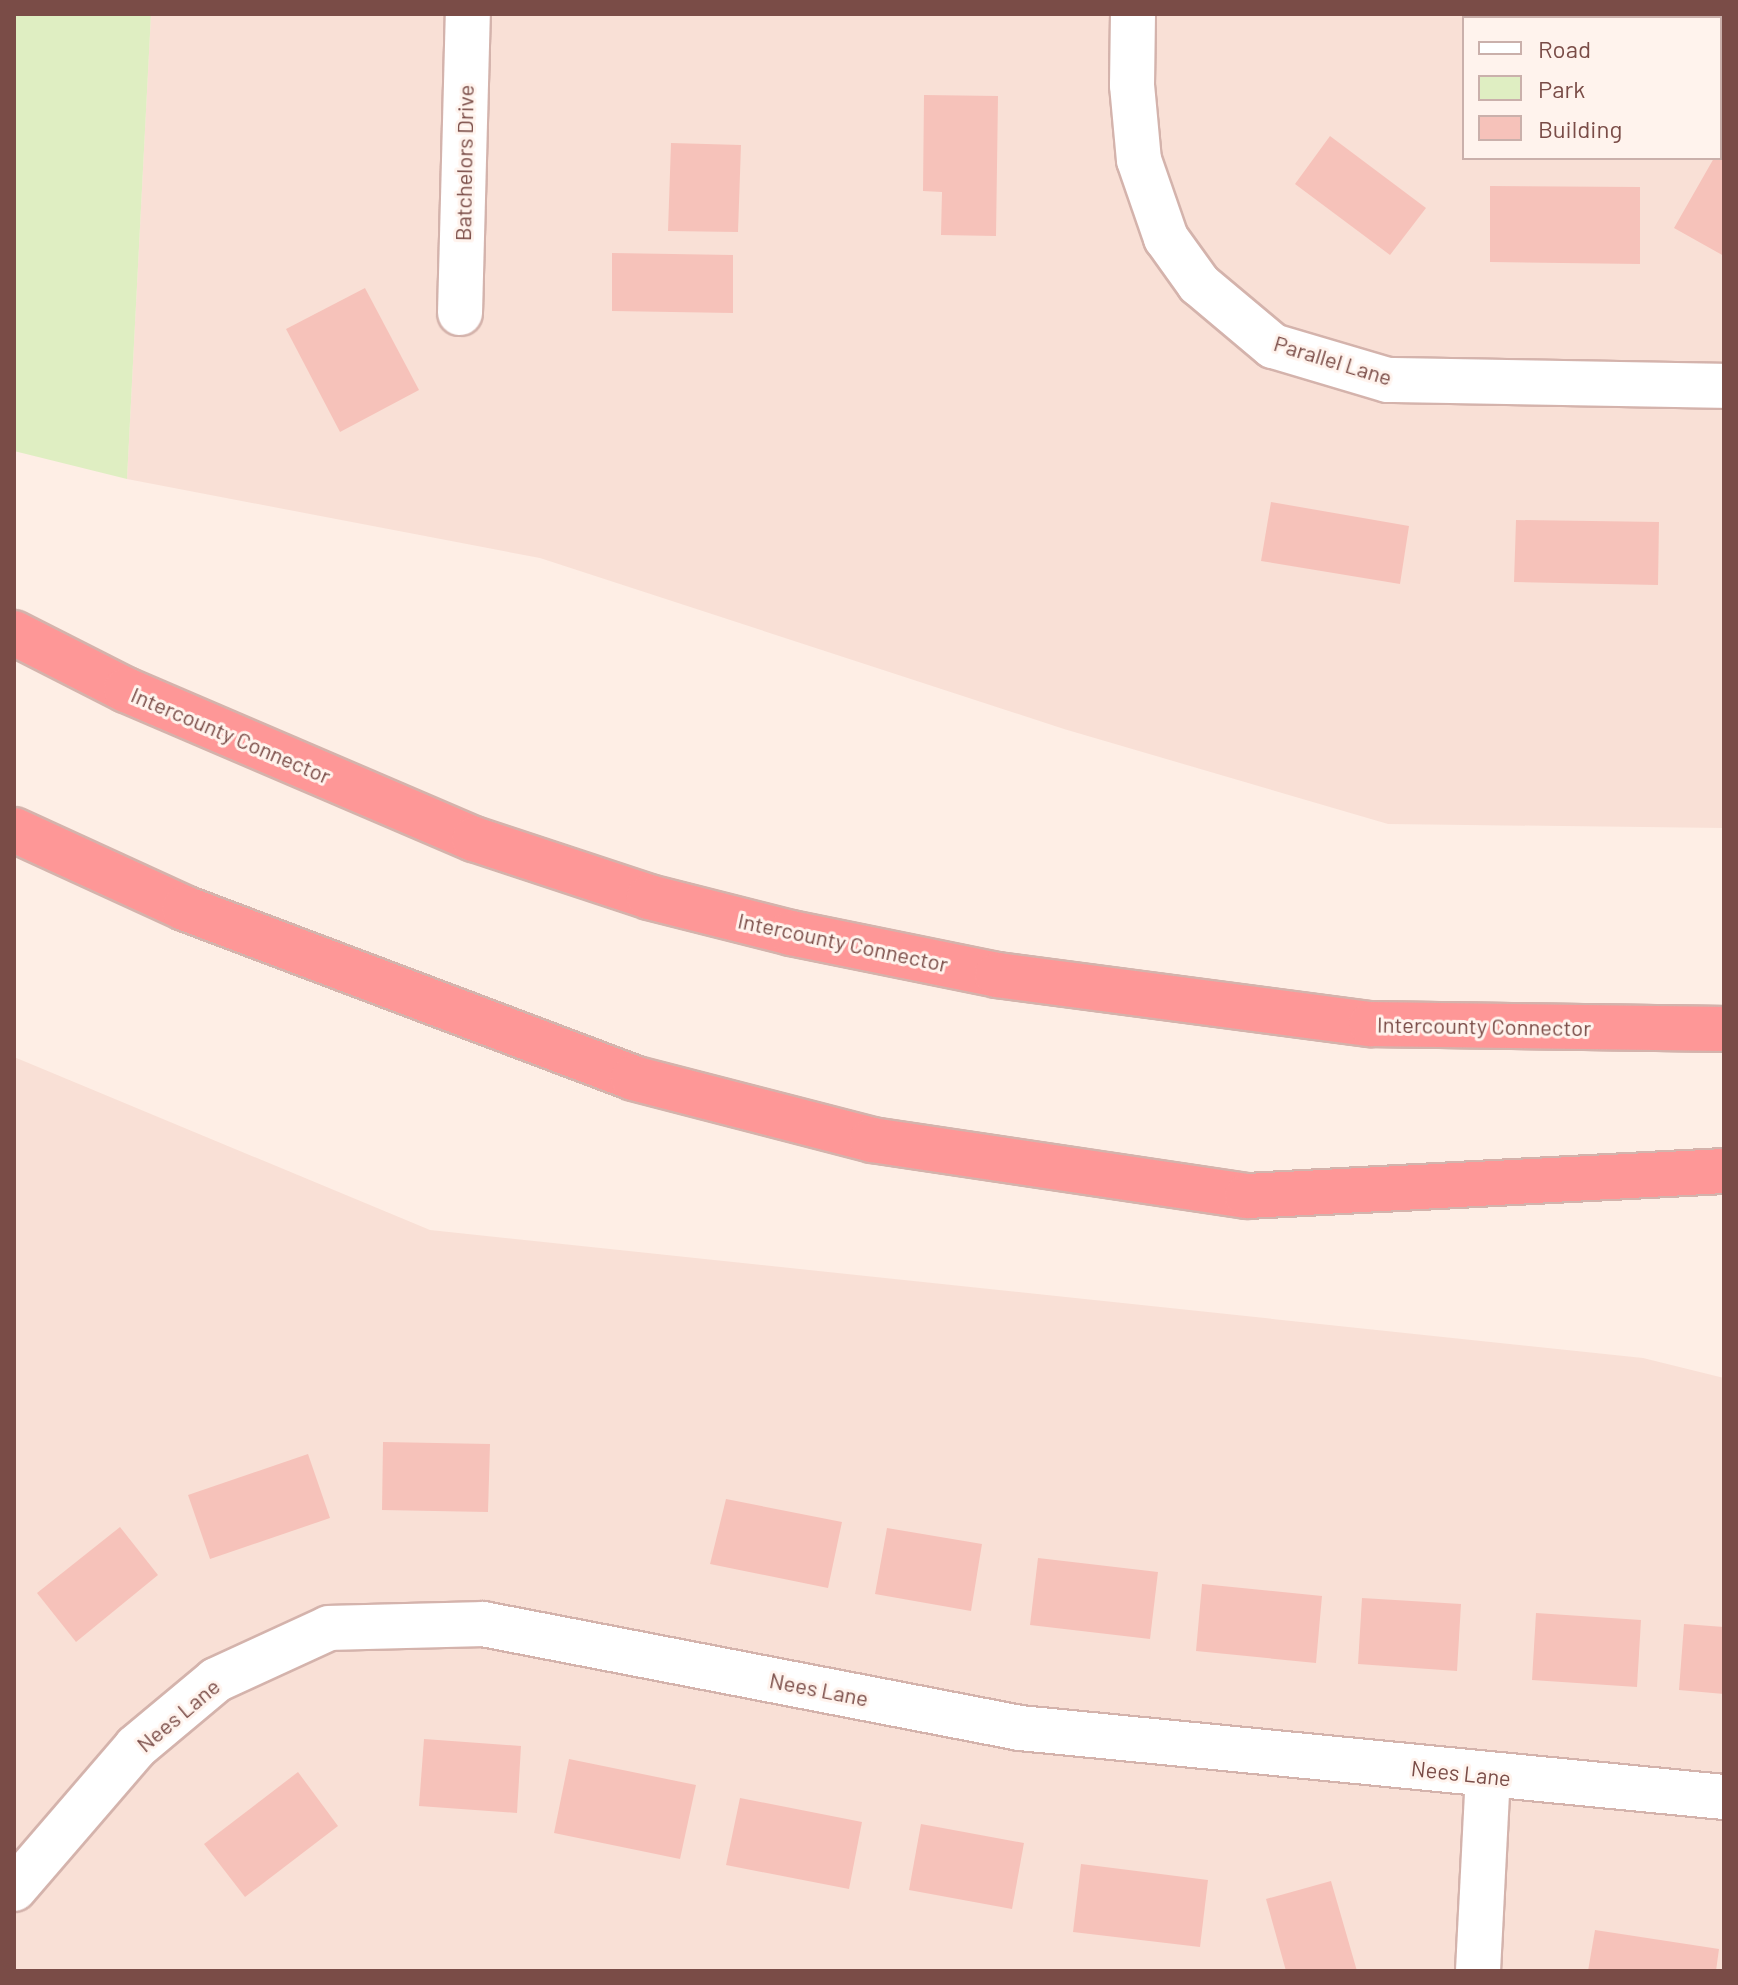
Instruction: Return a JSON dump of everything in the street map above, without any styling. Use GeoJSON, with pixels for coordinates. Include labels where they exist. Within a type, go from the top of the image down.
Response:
{"type":"FeatureCollection","features":[{"type":"Feature","properties":{"kind":"highway","name":"Intercounty Connector"},"geometry":{"type":"LineString","coordinates":[[14,633],[126,690],[474,839],[649,897],[791,933],[997,975],[1371,1024],[1724,1029]]}},
{"type":"Feature","properties":{"kind":"highway"},"geometry":{"type":"LineString","coordinates":[[14,830],[184,908],[633,1078],[872,1140],[1247,1196],[1724,1171]]}},
{"type":"Feature","properties":{"kind":"street","name":"Batchelors Drive"},"geometry":{"type":"LineString","coordinates":[[460,313],[468,14]]}},
{"type":"Feature","properties":{"kind":"street","name":"Parallel Lane"},"geometry":{"type":"LineString","coordinates":[[1133,14],[1132,85],[1139,160],[1166,238],[1199,284],[1273,346],[1388,380],[1724,386]]}},
{"type":"Feature","properties":{"kind":"street","name":"Nees Lane"},"geometry":{"type":"LineString","coordinates":[[14,1889],[136,1747],[216,1680],[329,1628],[483,1624],[1020,1728],[1724,1797]]}},
{"type":"Feature","properties":{"kind":"street"},"geometry":{"type":"LineString","coordinates":[[1478,1971],[1488,1776]]}},
{"type":"Feature","properties":{"kind":"shaded area"},"geometry":{"type":"Polygon","coordinates":[[[151,14],[1724,14],[1724,828],[1388,824],[1064,729],[540,558],[127,479],[151,14]]]}},
{"type":"Feature","properties":{"kind":"shaded area"},"geometry":{"type":"Polygon","coordinates":[[[14,1057],[430,1230],[1643,1358],[1724,1378],[1724,1971],[14,1971],[14,1057]]]}},
{"type":"Feature","properties":{"kind":"green space"},"geometry":{"type":"Polygon","coordinates":[[[14,14],[151,14],[127,479],[14,451],[14,14]]]}},
{"type":"Feature","properties":{"kind":"building"},"geometry":{"type":"Polygon","coordinates":[[[924,95],[998,96],[996,236],[941,235],[942,192],[923,191],[924,95]]]}},
{"type":"Feature","properties":{"kind":"building"},"geometry":{"type":"Polygon","coordinates":[[[1330,136],[1426,208],[1390,255],[1295,184],[1330,136]]]}},
{"type":"Feature","properties":{"kind":"building"},"geometry":{"type":"Polygon","coordinates":[[[1724,141],[1724,256],[1674,228],[1713,160],[1722,160],[1724,141]]]}},
{"type":"Feature","properties":{"kind":"building"},"geometry":{"type":"Polygon","coordinates":[[[671,143],[741,145],[738,232],[668,231],[671,143]]]}},
{"type":"Feature","properties":{"kind":"building"},"geometry":{"type":"Polygon","coordinates":[[[1490,186],[1640,187],[1640,264],[1490,262],[1490,186]]]}},
{"type":"Feature","properties":{"kind":"building"},"geometry":{"type":"Polygon","coordinates":[[[612,253],[733,255],[733,313],[612,311],[612,253]]]}},
{"type":"Feature","properties":{"kind":"building"},"geometry":{"type":"Polygon","coordinates":[[[365,288],[419,390],[340,432],[286,329],[365,288]]]}},
{"type":"Feature","properties":{"kind":"building"},"geometry":{"type":"Polygon","coordinates":[[[1271,502],[1409,526],[1400,584],[1261,561],[1271,502]]]}},
{"type":"Feature","properties":{"kind":"building"},"geometry":{"type":"Polygon","coordinates":[[[1516,520],[1659,522],[1658,585],[1514,582],[1516,520]]]}},
{"type":"Feature","properties":{"kind":"building"},"geometry":{"type":"Polygon","coordinates":[[[383,1442],[490,1444],[488,1512],[382,1510],[383,1442]]]}},
{"type":"Feature","properties":{"kind":"building"},"geometry":{"type":"Polygon","coordinates":[[[308,1454],[330,1518],[210,1559],[188,1495],[308,1454]]]}},
{"type":"Feature","properties":{"kind":"building"},"geometry":{"type":"Polygon","coordinates":[[[726,1499],[842,1522],[828,1588],[710,1564],[726,1499]]]}},
{"type":"Feature","properties":{"kind":"building"},"geometry":{"type":"Polygon","coordinates":[[[120,1527],[158,1575],[76,1642],[37,1593],[120,1527]]]}},
{"type":"Feature","properties":{"kind":"building"},"geometry":{"type":"Polygon","coordinates":[[[887,1528],[982,1544],[971,1611],[875,1594],[887,1528]]]}},
{"type":"Feature","properties":{"kind":"building"},"geometry":{"type":"Polygon","coordinates":[[[1038,1558],[1158,1572],[1150,1639],[1030,1625],[1038,1558]]]}},
{"type":"Feature","properties":{"kind":"building"},"geometry":{"type":"Polygon","coordinates":[[[1202,1584],[1322,1596],[1316,1663],[1196,1651],[1202,1584]]]}},
{"type":"Feature","properties":{"kind":"building"},"geometry":{"type":"Polygon","coordinates":[[[1362,1598],[1461,1604],[1457,1671],[1358,1664],[1362,1598]]]}},
{"type":"Feature","properties":{"kind":"building"},"geometry":{"type":"Polygon","coordinates":[[[1536,1613],[1641,1620],[1637,1687],[1532,1680],[1536,1613]]]}},
{"type":"Feature","properties":{"kind":"building"},"geometry":{"type":"Polygon","coordinates":[[[1684,1624],[1724,1627],[1724,1694],[1679,1690],[1684,1624]]]}},
{"type":"Feature","properties":{"kind":"building"},"geometry":{"type":"Polygon","coordinates":[[[424,1739],[521,1746],[517,1813],[419,1806],[424,1739]]]}},
{"type":"Feature","properties":{"kind":"building"},"geometry":{"type":"Polygon","coordinates":[[[569,1759],[696,1785],[680,1859],[554,1833],[569,1759]]]}},
{"type":"Feature","properties":{"kind":"building"},"geometry":{"type":"Polygon","coordinates":[[[298,1772],[338,1826],[245,1897],[204,1844],[298,1772]]]}},
{"type":"Feature","properties":{"kind":"building"},"geometry":{"type":"Polygon","coordinates":[[[740,1798],[862,1822],[849,1889],[726,1865],[740,1798]]]}},
{"type":"Feature","properties":{"kind":"building"},"geometry":{"type":"Polygon","coordinates":[[[921,1824],[1024,1843],[1012,1909],[909,1890],[921,1824]]]}},
{"type":"Feature","properties":{"kind":"building"},"geometry":{"type":"Polygon","coordinates":[[[1081,1864],[1208,1880],[1200,1947],[1073,1932],[1081,1864]]]}},
{"type":"Feature","properties":{"kind":"building"},"geometry":{"type":"Polygon","coordinates":[[[1331,1881],[1357,1971],[1286,1971],[1266,1899],[1331,1881]]]}},
{"type":"Feature","properties":{"kind":"building"},"geometry":{"type":"Polygon","coordinates":[[[1595,1930],[1719,1949],[1716,1971],[1588,1971],[1595,1930]]]}}]}
